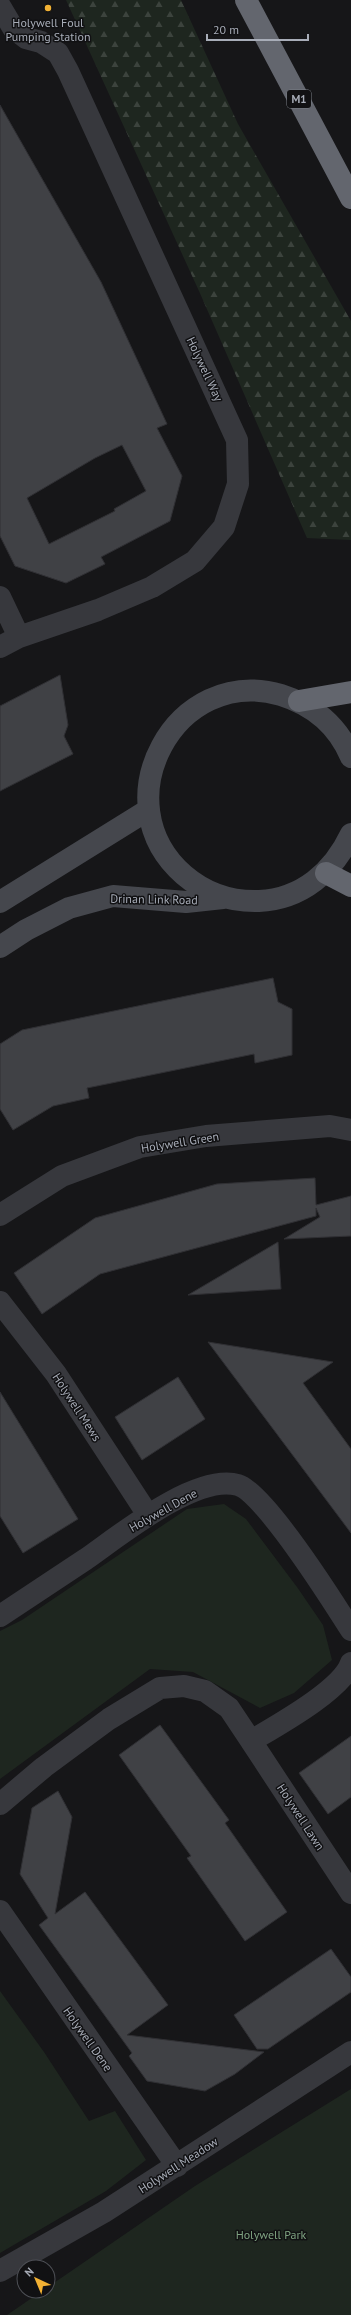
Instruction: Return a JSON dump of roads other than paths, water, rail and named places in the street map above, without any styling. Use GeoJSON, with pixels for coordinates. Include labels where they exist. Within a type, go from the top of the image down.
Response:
{"type":"FeatureCollection","features":[{"type":"Feature","properties":{"kind":"highway","name":"M1"},"geometry":{"type":"LineString","coordinates":[[246,0],[351,198]]}},
{"type":"Feature","properties":{"kind":"highway"},"geometry":{"type":"LineString","coordinates":[[299,701],[351,692]]}},
{"type":"Feature","properties":{"kind":"highway"},"geometry":{"type":"LineString","coordinates":[[326,873],[351,886]]}},
{"type":"Feature","properties":{"kind":"main road"},"geometry":{"type":"LineString","coordinates":[[351,757],[338,733],[320,715],[299,701],[268,692],[236,692],[205,702],[179,721],[160,746],[149,777],[148,810],[156,839],[173,865],[196,886],[225,898],[246,902],[268,901],[289,896],[309,886],[326,873],[342,853],[351,834]]}},
{"type":"Feature","properties":{"kind":"main road"},"geometry":{"type":"LineString","coordinates":[[0,902],[148,810]]}},
{"type":"Feature","properties":{"kind":"main road","name":"Drinan Link Road"},"geometry":{"type":"LineString","coordinates":[[0,947],[26,930],[69,908],[113,896],[186,902],[225,898]]}},
{"type":"Feature","properties":{"kind":"street","name":"Holywell Way"},"geometry":{"type":"LineString","coordinates":[[0,6],[13,28],[26,38],[41,42],[58,53],[237,440],[238,484],[224,527],[195,561],[145,590],[98,610],[9,642]]}},
{"type":"Feature","properties":{"kind":"street"},"geometry":{"type":"LineString","coordinates":[[0,597],[9,642]]}},
{"type":"Feature","properties":{"kind":"street","name":"Holywell Green"},"geometry":{"type":"LineString","coordinates":[[0,1214],[62,1176],[140,1147],[206,1136],[330,1126],[351,1130]]}},
{"type":"Feature","properties":{"kind":"street","name":"Holywell Mews"},"geometry":{"type":"LineString","coordinates":[[0,1302],[56,1374],[148,1515]]}},
{"type":"Feature","properties":{"kind":"street","name":"Holywell Dene"},"geometry":{"type":"LineString","coordinates":[[0,1616],[148,1515],[186,1495],[213,1484],[239,1485],[263,1504],[303,1559],[351,1630]]}},
{"type":"Feature","properties":{"kind":"street"},"geometry":{"type":"LineString","coordinates":[[0,1804],[44,1767],[109,1719],[160,1688],[184,1686],[205,1691],[229,1708],[251,1741],[306,1708],[331,1688],[351,1663]]}},
{"type":"Feature","properties":{"kind":"street","name":"Holywell Lawn"},"geometry":{"type":"LineString","coordinates":[[251,1741],[351,1893]]}},
{"type":"Feature","properties":{"kind":"street","name":"Holywell Dene"},"geometry":{"type":"LineString","coordinates":[[0,1911],[177,2166]]}},
{"type":"Feature","properties":{"kind":"street","name":"Holywell Meadow"},"geometry":{"type":"LineString","coordinates":[[0,2271],[104,2212],[351,2052]]}},
{"type":"Feature","properties":{"kind":"place","name":"Holywell Foul Pumping Station"},"geometry":{"type":"Point","coordinates":[48,8]}},
{"type":"Feature","properties":{"kind":"park label","name":"Holywell Park"},"geometry":{"type":"Point","coordinates":[271,2234]}}]}
